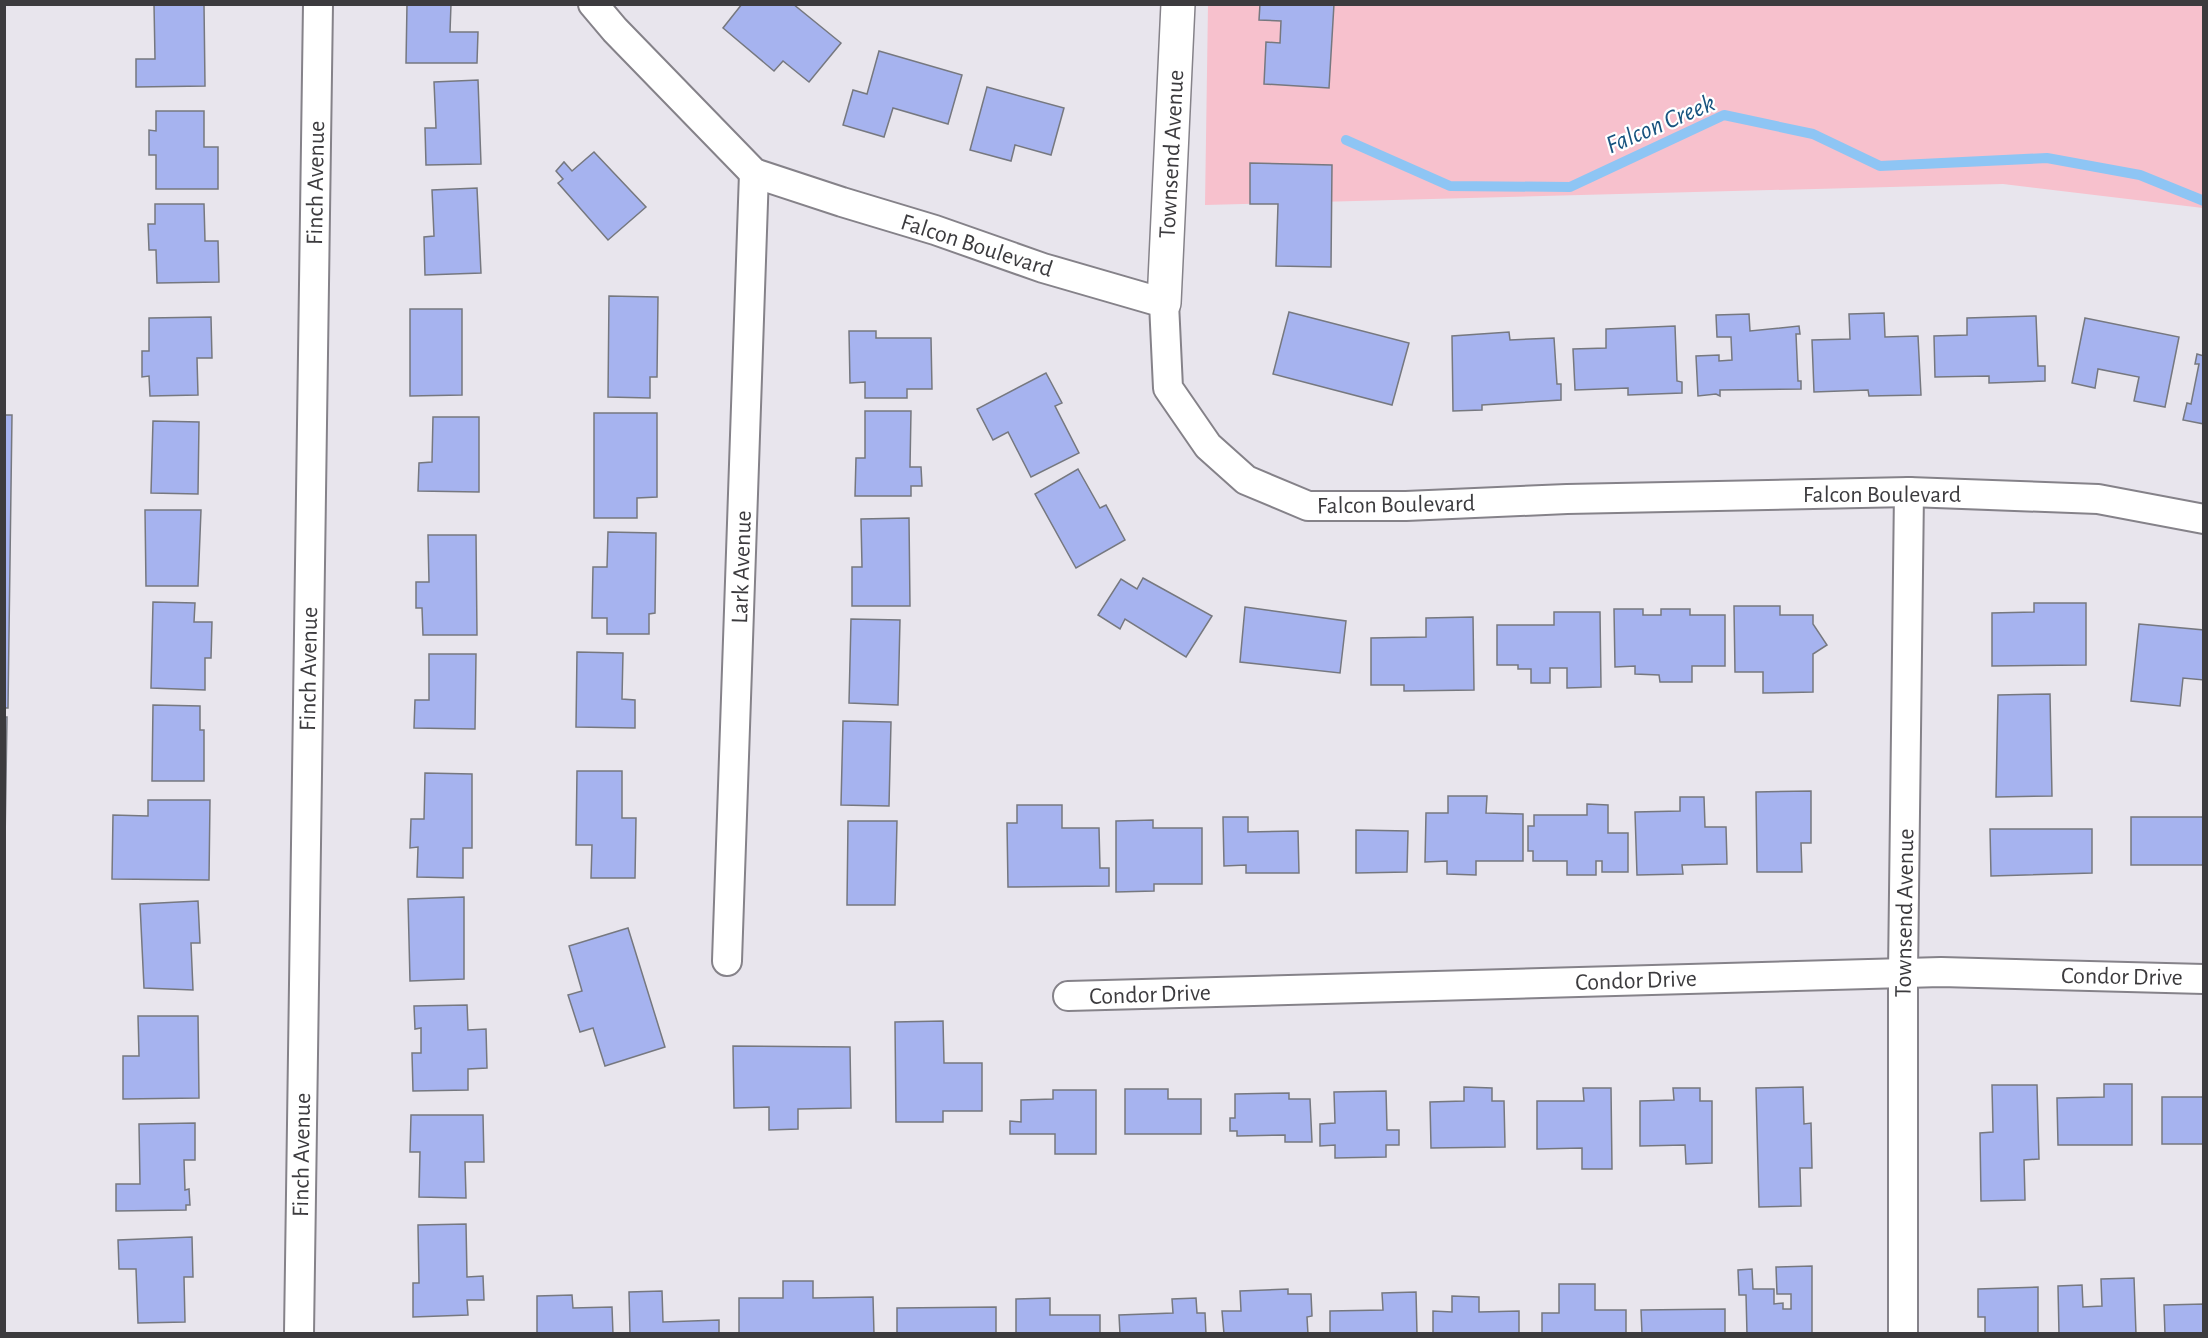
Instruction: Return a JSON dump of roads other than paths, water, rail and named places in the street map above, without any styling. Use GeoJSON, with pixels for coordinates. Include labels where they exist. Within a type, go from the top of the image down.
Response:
{"type":"FeatureCollection","features":[{"type":"Feature","properties":{"kind":"street","name":"Finch Avenue"},"geometry":{"type":"LineString","coordinates":[[299,1334],[318,4]]}},
{"type":"Feature","properties":{"kind":"street","name":"Falcon Boulevard"},"geometry":{"type":"LineString","coordinates":[[593,4],[623,39],[754,173],[935,230],[1043,268],[1164,303],[1168,388],[1208,446],[1246,480],[1308,506],[1406,506],[1567,499],[1909,492],[2098,499],[2204,519]]}},
{"type":"Feature","properties":{"kind":"street","name":"Townsend Avenue"},"geometry":{"type":"LineString","coordinates":[[1164,303],[1178,4]]}},
{"type":"Feature","properties":{"kind":"street","name":"Lark Avenue"},"geometry":{"type":"LineString","coordinates":[[727,961],[754,173]]}},
{"type":"Feature","properties":{"kind":"street","name":"Townsend Avenue"},"geometry":{"type":"LineString","coordinates":[[1903,1334],[1903,973],[1909,492]]}},
{"type":"Feature","properties":{"kind":"street","name":"Condor Drive"},"geometry":{"type":"LineString","coordinates":[[1068,996],[1941,972],[2204,979]]}},
{"type":"Feature","properties":{"kind":"waterway","name":"Falcon Creek"},"geometry":{"type":"LineString","coordinates":[[1346,140],[1450,186],[1570,187],[1724,115],[1813,134],[1880,166],[2047,158],[2140,175],[2204,201]]}}]}
